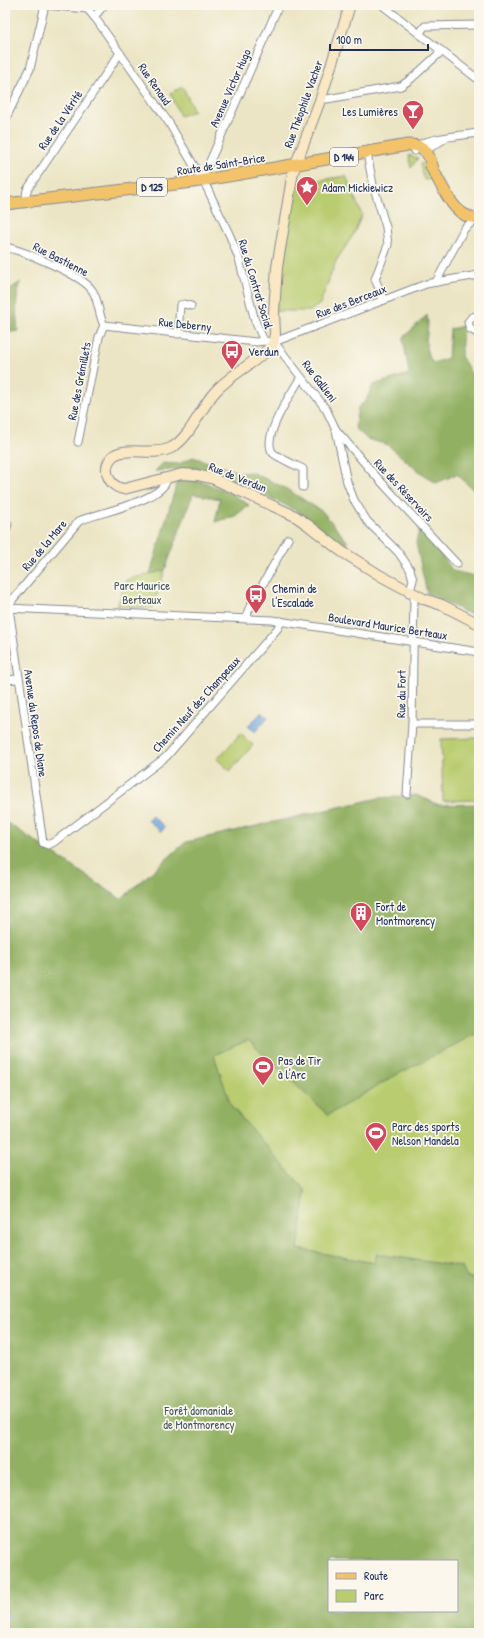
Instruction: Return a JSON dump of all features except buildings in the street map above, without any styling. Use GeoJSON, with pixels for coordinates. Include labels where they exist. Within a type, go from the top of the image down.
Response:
{"type":"FeatureCollection","features":[{"type":"Feature","properties":{"kind":"main road","name":"Rue Théophile Vacher"},"geometry":{"type":"LineString","coordinates":[[295,165],[321,98],[350,5]]}},
{"type":"Feature","properties":{"kind":"main road","name":"D 144"},"geometry":{"type":"LineString","coordinates":[[295,165],[394,148],[419,150]]}},
{"type":"Feature","properties":{"kind":"main road"},"geometry":{"type":"LineString","coordinates":[[419,150],[456,209],[464,215],[476,217]]}},
{"type":"Feature","properties":{"kind":"main road","name":"Route de Saint-Brice"},"geometry":{"type":"LineString","coordinates":[[6,204],[203,180],[295,165]]}},
{"type":"Feature","properties":{"kind":"main road"},"geometry":{"type":"LineString","coordinates":[[269,341],[275,327],[274,312],[277,267],[295,165]]}},
{"type":"Feature","properties":{"kind":"main road","name":"Rue de Verdun"},"geometry":{"type":"LineString","coordinates":[[269,341],[270,348],[220,387],[210,398],[184,437],[177,444],[159,452],[122,451],[111,458],[107,468],[111,483],[124,489],[182,474],[204,476],[229,485],[287,512],[308,525],[350,557],[410,594],[442,605],[479,624]]}},
{"type":"Feature","properties":{"kind":"street"},"geometry":{"type":"LineString","coordinates":[[5,120],[30,69],[45,5],[86,7]]}},
{"type":"Feature","properties":{"kind":"street"},"geometry":{"type":"LineString","coordinates":[[94,17],[104,5]]}},
{"type":"Feature","properties":{"kind":"street","name":"Avenue Victor Hugo"},"geometry":{"type":"LineString","coordinates":[[203,180],[279,5]]}},
{"type":"Feature","properties":{"kind":"street"},"geometry":{"type":"LineString","coordinates":[[382,5],[479,80]]}},
{"type":"Feature","properties":{"kind":"street","name":"Rue Renaud"},"geometry":{"type":"LineString","coordinates":[[86,7],[169,123],[203,180]]}},
{"type":"Feature","properties":{"kind":"street"},"geometry":{"type":"LineString","coordinates":[[419,34],[424,26],[479,25]]}},
{"type":"Feature","properties":{"kind":"street"},"geometry":{"type":"LineString","coordinates":[[321,98],[327,99],[401,86],[442,51]]}},
{"type":"Feature","properties":{"kind":"street","name":"Rue de la Vérité"},"geometry":{"type":"LineString","coordinates":[[25,202],[27,190],[120,53]]}},
{"type":"Feature","properties":{"kind":"street","name":"D 144"},"geometry":{"type":"LineString","coordinates":[[419,150],[428,141],[479,133]]}},
{"type":"Feature","properties":{"kind":"street","name":"D 144"},"geometry":{"type":"LineString","coordinates":[[419,150],[449,138]]}},
{"type":"Feature","properties":{"kind":"street"},"geometry":{"type":"LineString","coordinates":[[367,153],[373,185],[386,227],[388,245],[375,279],[384,300]]}},
{"type":"Feature","properties":{"kind":"street","name":"Rue du Contrat Social"},"geometry":{"type":"LineString","coordinates":[[203,180],[230,236],[239,259],[255,321],[269,341]]}},
{"type":"Feature","properties":{"kind":"street"},"geometry":{"type":"LineString","coordinates":[[436,282],[464,230],[476,217]]}},
{"type":"Feature","properties":{"kind":"street","name":"Rue Bastienne"},"geometry":{"type":"LineString","coordinates":[[5,247],[31,255],[85,283],[95,295],[104,325]]}},
{"type":"Feature","properties":{"kind":"street","name":"Rue des Berceaux"},"geometry":{"type":"LineString","coordinates":[[269,341],[426,284],[479,275]]}},
{"type":"Feature","properties":{"kind":"street"},"geometry":{"type":"LineString","coordinates":[[178,334],[180,305],[184,304],[191,306]]}},
{"type":"Feature","properties":{"kind":"street"},"geometry":{"type":"LineString","coordinates":[[479,315],[472,317],[468,322],[470,329],[479,334]]}},
{"type":"Feature","properties":{"kind":"street","name":"Rue Deberny"},"geometry":{"type":"LineString","coordinates":[[104,325],[256,342],[269,341]]}},
{"type":"Feature","properties":{"kind":"street","name":"Rue des Grémillets"},"geometry":{"type":"LineString","coordinates":[[78,442],[99,337],[104,325]]}},
{"type":"Feature","properties":{"kind":"street","name":"Rue Gallieni"},"geometry":{"type":"LineString","coordinates":[[269,341],[301,377],[326,409],[336,430],[347,482],[354,500],[367,521],[398,552],[410,569],[413,580],[410,594]]}},
{"type":"Feature","properties":{"kind":"street"},"geometry":{"type":"LineString","coordinates":[[301,377],[272,428],[269,440],[273,453],[303,469],[303,487]]}},
{"type":"Feature","properties":{"kind":"street","name":"Rue des Réservoirs"},"geometry":{"type":"LineString","coordinates":[[336,430],[373,473],[457,564]]}},
{"type":"Feature","properties":{"kind":"street","name":"Rue de la Mare"},"geometry":{"type":"LineString","coordinates":[[7,608],[79,521],[91,516],[131,505],[147,498],[163,486],[168,479],[167,477]]}},
{"type":"Feature","properties":{"kind":"street"},"geometry":{"type":"LineString","coordinates":[[5,533],[8,524]]}},
{"type":"Feature","properties":{"kind":"street"},"geometry":{"type":"LineString","coordinates":[[247,619],[248,611],[288,539]]}},
{"type":"Feature","properties":{"kind":"street","name":"Rue du Fort"},"geometry":{"type":"LineString","coordinates":[[407,794],[412,724],[413,642],[410,594]]}},
{"type":"Feature","properties":{"kind":"street","name":"Boulevard Maurice Berteaux"},"geometry":{"type":"LineString","coordinates":[[7,608],[281,621],[479,652]]}},
{"type":"Feature","properties":{"kind":"street","name":"Avenue du Repos de Diane"},"geometry":{"type":"LineString","coordinates":[[7,608],[41,841]]}},
{"type":"Feature","properties":{"kind":"street","name":"Chemin Neuf des Champeaux"},"geometry":{"type":"LineString","coordinates":[[41,841],[48,845],[54,842],[166,757],[278,628],[281,621]]}},
{"type":"Feature","properties":{"kind":"street"},"geometry":{"type":"LineString","coordinates":[[5,680],[18,679]]}},
{"type":"Feature","properties":{"kind":"street"},"geometry":{"type":"LineString","coordinates":[[412,724],[479,724]]}},
{"type":"Feature","properties":{"kind":"green space"},"geometry":{"type":"Polygon","coordinates":[[[183,87],[194,111],[180,116],[170,93],[183,87]]]}},
{"type":"Feature","properties":{"kind":"green space"},"geometry":{"type":"Polygon","coordinates":[[[409,156],[418,158],[411,168],[409,156]]]}},
{"type":"Feature","properties":{"kind":"green space"},"geometry":{"type":"Polygon","coordinates":[[[423,163],[433,179],[424,180],[420,164],[423,163]]]}},
{"type":"Feature","properties":{"kind":"green space"},"geometry":{"type":"Polygon","coordinates":[[[346,176],[362,215],[353,235],[336,261],[320,304],[310,311],[276,311],[279,270],[294,184],[346,176]]]}},
{"type":"Feature","properties":{"kind":"green space"},"geometry":{"type":"Polygon","coordinates":[[[21,282],[16,306],[18,331],[5,333],[5,292],[21,282]]]}},
{"type":"Feature","properties":{"kind":"green space"},"geometry":{"type":"Polygon","coordinates":[[[427,315],[428,329],[426,345],[433,363],[448,358],[450,329],[463,326],[461,356],[479,387],[479,496],[457,474],[436,483],[417,470],[388,445],[367,439],[355,428],[358,407],[365,402],[373,385],[409,374],[403,338],[427,315]]]}},
{"type":"Feature","properties":{"kind":"green space"},"geometry":{"type":"Polygon","coordinates":[[[193,457],[241,473],[251,472],[285,488],[323,512],[347,541],[347,548],[299,512],[261,493],[218,475],[194,468],[155,471],[163,463],[179,464],[193,457]]]}},
{"type":"Feature","properties":{"kind":"green space"},"geometry":{"type":"Polygon","coordinates":[[[178,479],[201,481],[231,493],[249,505],[235,516],[215,522],[220,499],[193,494],[165,570],[150,574],[178,479]]]}},
{"type":"Feature","properties":{"kind":"green space"},"geometry":{"type":"Polygon","coordinates":[[[420,526],[453,571],[479,577],[479,617],[463,611],[427,593],[416,543],[420,526]]]}},
{"type":"Feature","properties":{"kind":"green space","name":"Parc Maurice Berteaux"},"geometry":{"type":"Polygon","coordinates":[[[165,570],[153,608],[117,606],[126,580],[165,570]]]}},
{"type":"Feature","properties":{"kind":"green space"},"geometry":{"type":"Polygon","coordinates":[[[241,733],[253,745],[230,771],[217,759],[241,733]]]}},
{"type":"Feature","properties":{"kind":"green space"},"geometry":{"type":"Polygon","coordinates":[[[479,738],[479,800],[443,801],[441,739],[479,738]]]}},
{"type":"Feature","properties":{"kind":"green space","name":"Forêt domaniale de Montmorency"},"geometry":{"type":"Polygon","coordinates":[[[416,795],[439,805],[479,804],[479,1032],[396,1075],[328,1115],[248,1040],[214,1055],[231,1106],[306,1191],[298,1249],[374,1263],[377,1254],[462,1267],[467,1278],[479,1280],[479,1633],[5,1633],[5,821],[121,899],[186,842],[379,798],[416,795]]]}},
{"type":"Feature","properties":{"kind":"green space","name":"Parc des sports Nelson Mandela"},"geometry":{"type":"Polygon","coordinates":[[[479,1032],[479,1280],[377,1254],[375,1263],[298,1249],[306,1191],[231,1106],[214,1055],[248,1040],[328,1115],[396,1075],[479,1032]]]}},
{"type":"Feature","properties":{"kind":"water"},"geometry":{"type":"Polygon","coordinates":[[[262,712],[268,717],[255,732],[248,726],[262,712]]]}},
{"type":"Feature","properties":{"kind":"water"},"geometry":{"type":"Polygon","coordinates":[[[152,816],[165,827],[161,832],[148,820],[152,816]]]}},
{"type":"Feature","properties":{"kind":"waterway"},"geometry":{"type":"LineString","coordinates":[[5,1625],[8,1615]]}},
{"type":"Feature","properties":{"kind":"place","name":"Les Lumières"},"geometry":{"type":"Point","coordinates":[413,130]}},
{"type":"Feature","properties":{"kind":"place","name":"Adam Mickiewicz"},"geometry":{"type":"Point","coordinates":[307,206]}},
{"type":"Feature","properties":{"kind":"place","name":"Verdun"},"geometry":{"type":"Point","coordinates":[232,370]}},
{"type":"Feature","properties":{"kind":"place","name":"Chemin de l'Escalade"},"geometry":{"type":"Point","coordinates":[256,614]}},
{"type":"Feature","properties":{"kind":"place","name":"Fort de Montmorency"},"geometry":{"type":"Point","coordinates":[361,932]}},
{"type":"Feature","properties":{"kind":"place","name":"Pas de Tir à l'Arc"},"geometry":{"type":"Point","coordinates":[263,1086]}},
{"type":"Feature","properties":{"kind":"place","name":"Parc des sports Nelson Mandela"},"geometry":{"type":"Point","coordinates":[376,1152]}}]}
